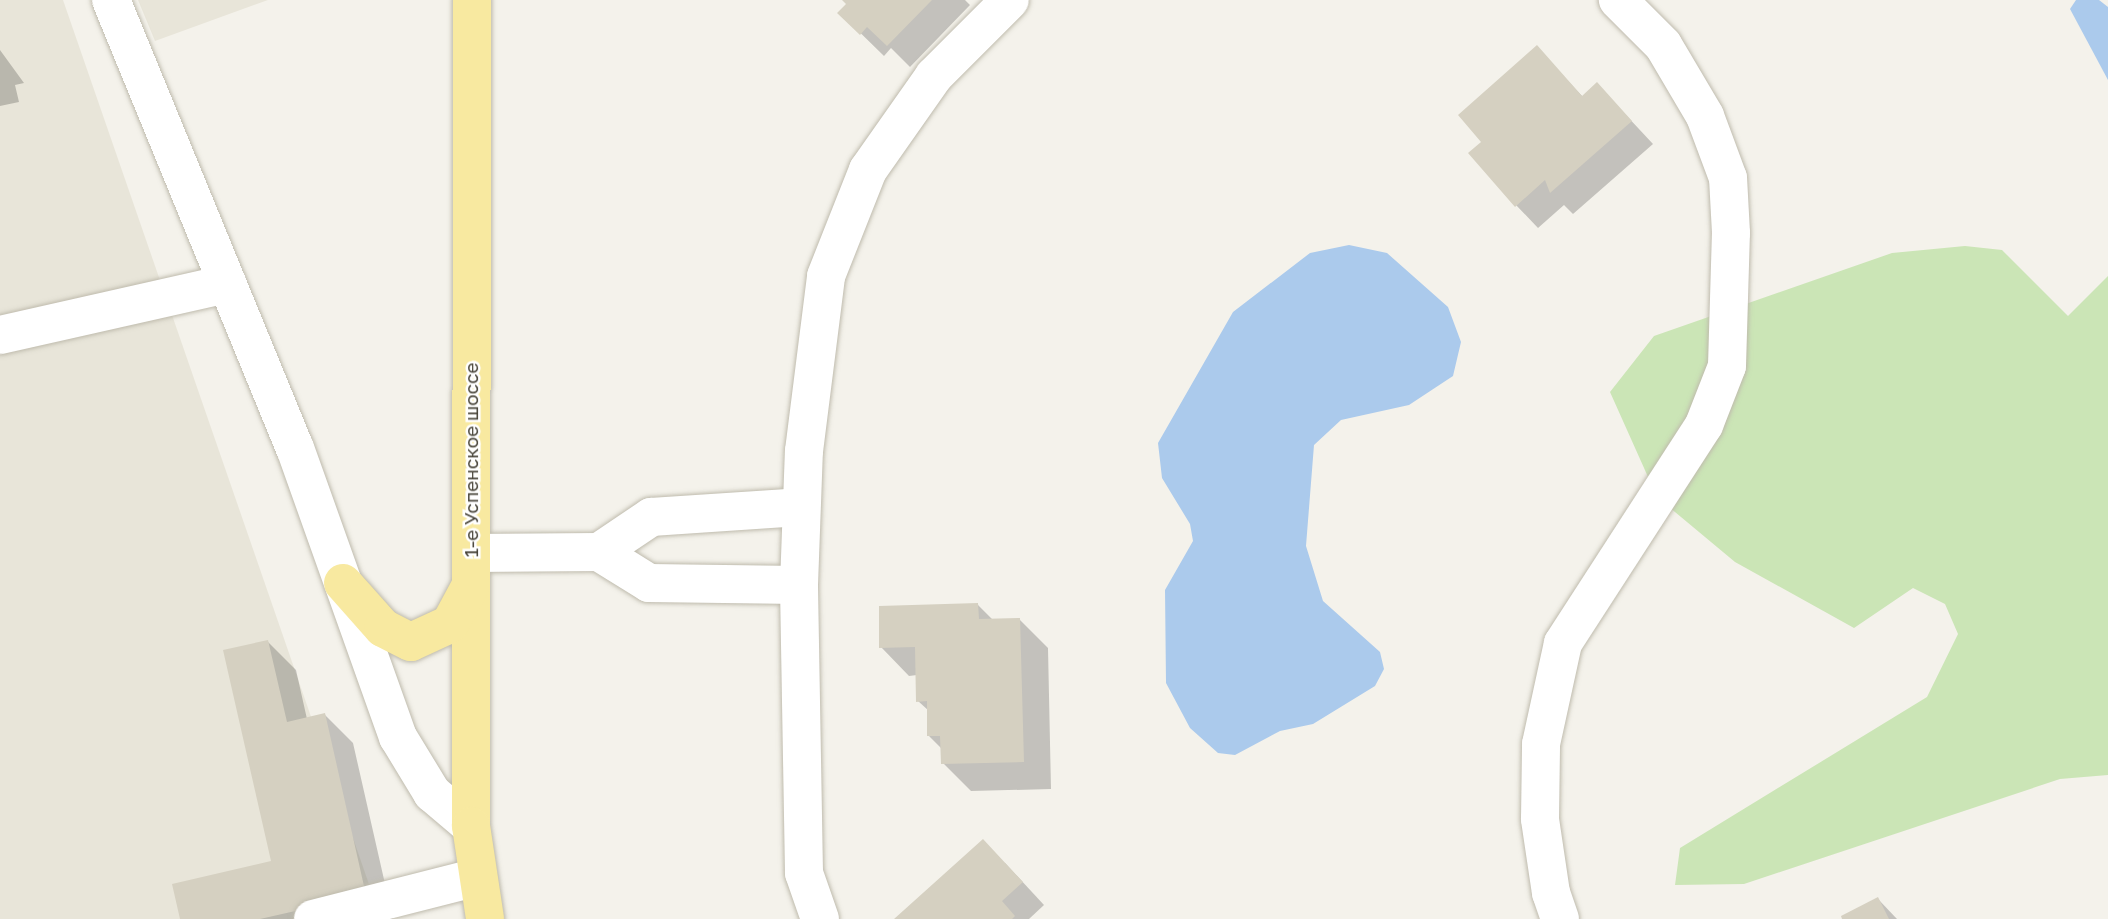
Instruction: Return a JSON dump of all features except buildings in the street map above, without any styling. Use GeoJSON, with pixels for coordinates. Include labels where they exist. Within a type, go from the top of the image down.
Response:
{"type":"FeatureCollection","features":[{"type":"Feature","properties":{"kind":"main road","name":"1-е Успенское шоссе"},"geometry":{"type":"LineString","coordinates":[[472,0],[471,826],[485,919]]}},
{"type":"Feature","properties":{"kind":"main road"},"geometry":{"type":"LineString","coordinates":[[343,583],[383,628],[411,642],[450,624],[471,569]]}},
{"type":"Feature","properties":{"kind":"street"},"geometry":{"type":"LineString","coordinates":[[111,0],[295,448],[398,737],[432,793],[471,826]]}},
{"type":"Feature","properties":{"kind":"street"},"geometry":{"type":"LineString","coordinates":[[820,919],[804,873],[799,585],[800,507],[825,276],[868,170],[934,76],[1010,0]]}},
{"type":"Feature","properties":{"kind":"street"},"geometry":{"type":"LineString","coordinates":[[1560,919],[1551,893],[1540,819],[1541,744],[1563,643],[1704,425],[1727,366],[1731,233],[1728,178],[1705,116],[1662,45],[1618,0]]}},
{"type":"Feature","properties":{"kind":"street"},"geometry":{"type":"LineString","coordinates":[[0,335],[227,284]]}},
{"type":"Feature","properties":{"kind":"street"},"geometry":{"type":"LineString","coordinates":[[471,569],[599,552],[651,517],[800,507]]}},
{"type":"Feature","properties":{"kind":"street"},"geometry":{"type":"LineString","coordinates":[[599,552],[649,583],[799,585]]}},
{"type":"Feature","properties":{"kind":"street"},"geometry":{"type":"LineString","coordinates":[[313,919],[478,877]]}},
{"type":"Feature","properties":{"kind":"shaded area"},"geometry":{"type":"Polygon","coordinates":[[[0,0],[63,0],[381,919],[0,919],[0,0]]]}},
{"type":"Feature","properties":{"kind":"shaded area"},"geometry":{"type":"Polygon","coordinates":[[[138,0],[268,0],[155,41],[138,0]]]}},
{"type":"Feature","properties":{"kind":"green space"},"geometry":{"type":"Polygon","coordinates":[[[1965,246],[2002,250],[2068,316],[2108,276],[2108,775],[2060,779],[1744,884],[1675,885],[1680,848],[1927,697],[1958,634],[1945,604],[1913,588],[1854,628],[1735,562],[1657,497],[1610,392],[1654,336],[1892,253],[1965,246]]]}},
{"type":"Feature","properties":{"kind":"water"},"geometry":{"type":"Polygon","coordinates":[[[2076,0],[2099,0],[2108,7],[2108,80],[2070,9],[2076,0]]]}},
{"type":"Feature","properties":{"kind":"water"},"geometry":{"type":"Polygon","coordinates":[[[1349,245],[1387,253],[1448,307],[1461,342],[1453,376],[1409,405],[1341,420],[1314,445],[1306,546],[1323,601],[1380,652],[1384,669],[1375,686],[1313,724],[1280,731],[1235,755],[1218,753],[1190,728],[1166,683],[1165,590],[1193,541],[1190,524],[1162,478],[1158,443],[1233,312],[1310,253],[1349,245]]]}}]}
